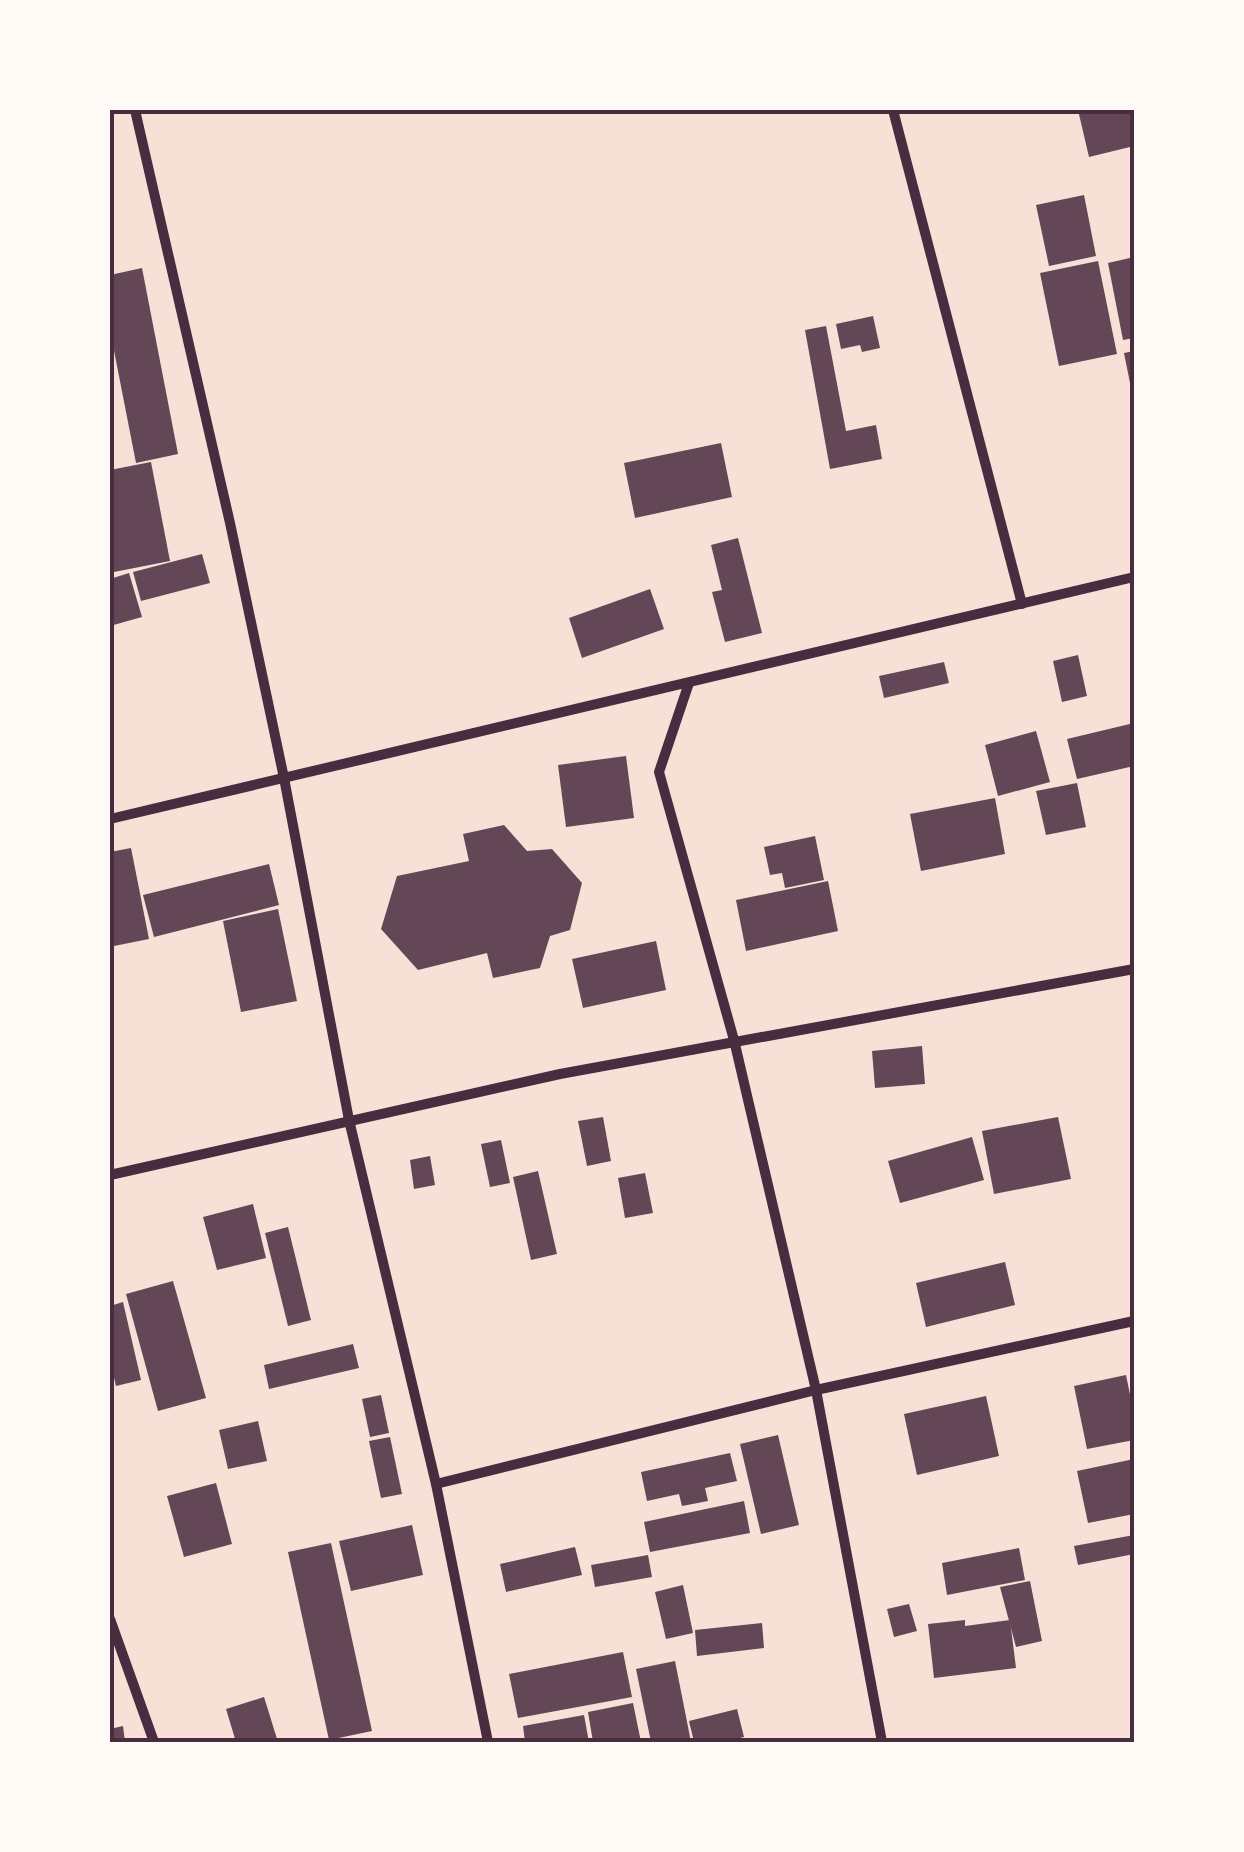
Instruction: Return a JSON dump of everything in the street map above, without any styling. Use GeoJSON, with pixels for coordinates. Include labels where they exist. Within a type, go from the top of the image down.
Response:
{"type":"FeatureCollection","features":[{"type":"Feature","properties":{"kind":"street"},"geometry":{"type":"LineString","coordinates":[[136,110],[284,778],[349,1120],[436,1484],[488,1742]]}},
{"type":"Feature","properties":{"kind":"street"},"geometry":{"type":"LineString","coordinates":[[892,110],[1022,604]]}},
{"type":"Feature","properties":{"kind":"street"},"geometry":{"type":"LineString","coordinates":[[110,819],[1134,577]]}},
{"type":"Feature","properties":{"kind":"street"},"geometry":{"type":"LineString","coordinates":[[688,683],[659,772],[734,1040],[816,1390],[882,1742]]}},
{"type":"Feature","properties":{"kind":"street"},"geometry":{"type":"LineString","coordinates":[[110,1175],[349,1120],[734,1040],[1134,969]]}},
{"type":"Feature","properties":{"kind":"street"},"geometry":{"type":"LineString","coordinates":[[436,1484],[816,1390],[1134,1322]]}},
{"type":"Feature","properties":{"kind":"street"},"geometry":{"type":"LineString","coordinates":[[110,1619],[154,1742]]}},
{"type":"Feature","properties":{"kind":"building"},"geometry":{"type":"Polygon","coordinates":[[[1078,110],[1132,110],[1134,146],[1089,157],[1078,110]]]}},
{"type":"Feature","properties":{"kind":"building"},"geometry":{"type":"Polygon","coordinates":[[[1084,195],[1096,256],[1049,266],[1036,205],[1084,195]]]}},
{"type":"Feature","properties":{"kind":"building"},"geometry":{"type":"Polygon","coordinates":[[[1134,257],[1134,338],[1123,340],[1108,263],[1134,257]]]}},
{"type":"Feature","properties":{"kind":"building"},"geometry":{"type":"Polygon","coordinates":[[[1098,261],[1117,354],[1059,366],[1040,273],[1098,261]]]}},
{"type":"Feature","properties":{"kind":"building"},"geometry":{"type":"Polygon","coordinates":[[[142,268],[178,454],[136,463],[110,330],[110,275],[142,268]]]}},
{"type":"Feature","properties":{"kind":"building"},"geometry":{"type":"Polygon","coordinates":[[[873,316],[880,348],[862,352],[860,345],[841,349],[836,324],[873,316]]]}},
{"type":"Feature","properties":{"kind":"building"},"geometry":{"type":"Polygon","coordinates":[[[826,326],[846,431],[876,425],[882,459],[830,469],[805,330],[826,326]]]}},
{"type":"Feature","properties":{"kind":"building"},"geometry":{"type":"Polygon","coordinates":[[[1134,351],[1134,393],[1132,393],[1124,353],[1134,351]]]}},
{"type":"Feature","properties":{"kind":"building"},"geometry":{"type":"Polygon","coordinates":[[[721,443],[732,497],[635,518],[624,463],[721,443]]]}},
{"type":"Feature","properties":{"kind":"building"},"geometry":{"type":"Polygon","coordinates":[[[151,462],[170,561],[114,572],[110,549],[110,470],[151,462]]]}},
{"type":"Feature","properties":{"kind":"building"},"geometry":{"type":"Polygon","coordinates":[[[738,538],[762,633],[725,642],[712,592],[722,590],[711,545],[738,538]]]}},
{"type":"Feature","properties":{"kind":"building"},"geometry":{"type":"Polygon","coordinates":[[[202,554],[210,583],[141,601],[133,572],[202,554]]]}},
{"type":"Feature","properties":{"kind":"building"},"geometry":{"type":"Polygon","coordinates":[[[129,573],[142,617],[110,626],[110,579],[129,573]]]}},
{"type":"Feature","properties":{"kind":"building"},"geometry":{"type":"Polygon","coordinates":[[[650,589],[664,629],[582,658],[569,618],[650,589]]]}},
{"type":"Feature","properties":{"kind":"building"},"geometry":{"type":"Polygon","coordinates":[[[1078,655],[1087,696],[1062,702],[1053,661],[1078,655]]]}},
{"type":"Feature","properties":{"kind":"building"},"geometry":{"type":"Polygon","coordinates":[[[944,662],[949,683],[884,698],[879,676],[944,662]]]}},
{"type":"Feature","properties":{"kind":"building"},"geometry":{"type":"Polygon","coordinates":[[[1134,723],[1134,766],[1077,779],[1067,739],[1134,723]]]}},
{"type":"Feature","properties":{"kind":"building"},"geometry":{"type":"Polygon","coordinates":[[[1036,731],[1050,782],[998,796],[985,745],[1036,731]]]}},
{"type":"Feature","properties":{"kind":"building"},"geometry":{"type":"Polygon","coordinates":[[[626,756],[634,818],[566,827],[558,765],[626,756]]]}},
{"type":"Feature","properties":{"kind":"building"},"geometry":{"type":"Polygon","coordinates":[[[1077,783],[1086,827],[1046,835],[1036,791],[1077,783]]]}},
{"type":"Feature","properties":{"kind":"building"},"geometry":{"type":"Polygon","coordinates":[[[995,798],[1005,854],[921,871],[910,814],[995,798]]]}},
{"type":"Feature","properties":{"kind":"building"},"geometry":{"type":"Polygon","coordinates":[[[504,825],[527,851],[552,849],[582,883],[570,930],[550,936],[540,968],[493,978],[487,953],[418,970],[381,929],[397,876],[469,861],[463,834],[504,825]]]}},
{"type":"Feature","properties":{"kind":"building"},"geometry":{"type":"Polygon","coordinates":[[[815,836],[824,880],[785,888],[782,873],[770,875],[764,847],[815,836]]]}},
{"type":"Feature","properties":{"kind":"building"},"geometry":{"type":"Polygon","coordinates":[[[131,848],[149,939],[114,946],[110,924],[110,852],[131,848]]]}},
{"type":"Feature","properties":{"kind":"building"},"geometry":{"type":"Polygon","coordinates":[[[269,864],[279,905],[154,937],[143,895],[269,864]]]}},
{"type":"Feature","properties":{"kind":"building"},"geometry":{"type":"Polygon","coordinates":[[[828,881],[838,931],[746,951],[736,900],[828,881]]]}},
{"type":"Feature","properties":{"kind":"building"},"geometry":{"type":"Polygon","coordinates":[[[278,909],[297,1001],[241,1012],[223,921],[278,909]]]}},
{"type":"Feature","properties":{"kind":"building"},"geometry":{"type":"Polygon","coordinates":[[[656,941],[666,990],[583,1008],[572,959],[656,941]]]}},
{"type":"Feature","properties":{"kind":"building"},"geometry":{"type":"Polygon","coordinates":[[[922,1046],[925,1084],[875,1088],[872,1051],[922,1046]]]}},
{"type":"Feature","properties":{"kind":"building"},"geometry":{"type":"Polygon","coordinates":[[[603,1117],[611,1161],[587,1166],[578,1121],[603,1117]]]}},
{"type":"Feature","properties":{"kind":"building"},"geometry":{"type":"Polygon","coordinates":[[[1058,1117],[1071,1179],[994,1194],[982,1131],[1058,1117]]]}},
{"type":"Feature","properties":{"kind":"building"},"geometry":{"type":"Polygon","coordinates":[[[972,1137],[984,1180],[900,1203],[888,1161],[972,1137]]]}},
{"type":"Feature","properties":{"kind":"building"},"geometry":{"type":"Polygon","coordinates":[[[501,1140],[510,1183],[490,1187],[481,1144],[501,1140]]]}},
{"type":"Feature","properties":{"kind":"building"},"geometry":{"type":"Polygon","coordinates":[[[430,1156],[435,1185],[414,1189],[410,1160],[430,1156]]]}},
{"type":"Feature","properties":{"kind":"building"},"geometry":{"type":"Polygon","coordinates":[[[538,1171],[557,1254],[531,1260],[513,1177],[538,1171]]]}},
{"type":"Feature","properties":{"kind":"building"},"geometry":{"type":"Polygon","coordinates":[[[645,1173],[653,1213],[625,1218],[618,1178],[645,1173]]]}},
{"type":"Feature","properties":{"kind":"building"},"geometry":{"type":"Polygon","coordinates":[[[253,1204],[266,1258],[217,1270],[203,1217],[253,1204]]]}},
{"type":"Feature","properties":{"kind":"building"},"geometry":{"type":"Polygon","coordinates":[[[288,1227],[311,1320],[288,1326],[265,1233],[288,1227]]]}},
{"type":"Feature","properties":{"kind":"building"},"geometry":{"type":"Polygon","coordinates":[[[1005,1262],[1015,1305],[926,1327],[916,1283],[1005,1262]]]}},
{"type":"Feature","properties":{"kind":"building"},"geometry":{"type":"Polygon","coordinates":[[[173,1281],[206,1398],[158,1411],[126,1294],[173,1281]]]}},
{"type":"Feature","properties":{"kind":"building"},"geometry":{"type":"Polygon","coordinates":[[[123,1302],[141,1380],[116,1386],[110,1361],[110,1306],[123,1302]]]}},
{"type":"Feature","properties":{"kind":"building"},"geometry":{"type":"Polygon","coordinates":[[[353,1344],[359,1368],[269,1389],[264,1365],[353,1344]]]}},
{"type":"Feature","properties":{"kind":"building"},"geometry":{"type":"Polygon","coordinates":[[[1126,1375],[1134,1414],[1134,1440],[1087,1449],[1074,1386],[1126,1375]]]}},
{"type":"Feature","properties":{"kind":"building"},"geometry":{"type":"Polygon","coordinates":[[[381,1395],[389,1433],[370,1437],[362,1399],[381,1395]]]}},
{"type":"Feature","properties":{"kind":"building"},"geometry":{"type":"Polygon","coordinates":[[[986,1396],[999,1456],[917,1475],[904,1414],[986,1396]]]}},
{"type":"Feature","properties":{"kind":"building"},"geometry":{"type":"Polygon","coordinates":[[[258,1421],[267,1461],[228,1469],[219,1430],[258,1421]]]}},
{"type":"Feature","properties":{"kind":"building"},"geometry":{"type":"Polygon","coordinates":[[[778,1435],[799,1525],[761,1534],[740,1444],[778,1435]]]}},
{"type":"Feature","properties":{"kind":"building"},"geometry":{"type":"Polygon","coordinates":[[[390,1437],[402,1494],[381,1498],[369,1441],[390,1437]]]}},
{"type":"Feature","properties":{"kind":"building"},"geometry":{"type":"Polygon","coordinates":[[[730,1453],[737,1481],[705,1488],[708,1501],[682,1506],[679,1494],[647,1501],[641,1472],[730,1453]]]}},
{"type":"Feature","properties":{"kind":"building"},"geometry":{"type":"Polygon","coordinates":[[[1134,1459],[1134,1514],[1088,1523],[1077,1471],[1134,1459]]]}},
{"type":"Feature","properties":{"kind":"building"},"geometry":{"type":"Polygon","coordinates":[[[216,1483],[232,1544],[184,1557],[167,1496],[216,1483]]]}},
{"type":"Feature","properties":{"kind":"building"},"geometry":{"type":"Polygon","coordinates":[[[744,1501],[750,1533],[650,1552],[644,1522],[744,1501]]]}},
{"type":"Feature","properties":{"kind":"building"},"geometry":{"type":"Polygon","coordinates":[[[412,1525],[423,1575],[351,1591],[339,1541],[412,1525]]]}},
{"type":"Feature","properties":{"kind":"building"},"geometry":{"type":"Polygon","coordinates":[[[1134,1535],[1134,1554],[1078,1565],[1074,1546],[1134,1535]]]}},
{"type":"Feature","properties":{"kind":"building"},"geometry":{"type":"Polygon","coordinates":[[[331,1543],[372,1731],[329,1740],[288,1552],[331,1543]]]}},
{"type":"Feature","properties":{"kind":"building"},"geometry":{"type":"Polygon","coordinates":[[[575,1547],[582,1575],[506,1592],[500,1564],[575,1547]]]}},
{"type":"Feature","properties":{"kind":"building"},"geometry":{"type":"Polygon","coordinates":[[[1019,1548],[1025,1580],[947,1595],[942,1563],[1019,1548]]]}},
{"type":"Feature","properties":{"kind":"building"},"geometry":{"type":"Polygon","coordinates":[[[648,1555],[652,1577],[595,1587],[591,1565],[648,1555]]]}},
{"type":"Feature","properties":{"kind":"building"},"geometry":{"type":"Polygon","coordinates":[[[1030,1581],[1042,1641],[1016,1647],[1000,1587],[1030,1581]]]}},
{"type":"Feature","properties":{"kind":"building"},"geometry":{"type":"Polygon","coordinates":[[[683,1585],[693,1633],[666,1639],[655,1592],[683,1585]]]}},
{"type":"Feature","properties":{"kind":"building"},"geometry":{"type":"Polygon","coordinates":[[[909,1604],[917,1631],[894,1637],[887,1609],[909,1604]]]}},
{"type":"Feature","properties":{"kind":"building"},"geometry":{"type":"Polygon","coordinates":[[[965,1620],[965,1626],[1010,1620],[1016,1668],[934,1678],[928,1624],[965,1620]]]}},
{"type":"Feature","properties":{"kind":"building"},"geometry":{"type":"Polygon","coordinates":[[[762,1623],[764,1648],[697,1656],[695,1630],[762,1623]]]}},
{"type":"Feature","properties":{"kind":"building"},"geometry":{"type":"Polygon","coordinates":[[[623,1652],[632,1697],[518,1718],[509,1674],[623,1652]]]}},
{"type":"Feature","properties":{"kind":"building"},"geometry":{"type":"Polygon","coordinates":[[[675,1661],[691,1742],[651,1742],[636,1669],[675,1661]]]}},
{"type":"Feature","properties":{"kind":"building"},"geometry":{"type":"Polygon","coordinates":[[[264,1697],[278,1742],[236,1742],[226,1709],[264,1697]]]}},
{"type":"Feature","properties":{"kind":"building"},"geometry":{"type":"Polygon","coordinates":[[[633,1703],[641,1742],[593,1742],[588,1712],[633,1703]]]}},
{"type":"Feature","properties":{"kind":"building"},"geometry":{"type":"Polygon","coordinates":[[[737,1709],[744,1737],[694,1742],[689,1721],[737,1709]]]}},
{"type":"Feature","properties":{"kind":"building"},"geometry":{"type":"Polygon","coordinates":[[[584,1715],[589,1742],[525,1742],[523,1726],[584,1715]]]}},
{"type":"Feature","properties":{"kind":"building"},"geometry":{"type":"Polygon","coordinates":[[[123,1726],[125,1742],[110,1742],[110,1729],[123,1726]]]}}]}
